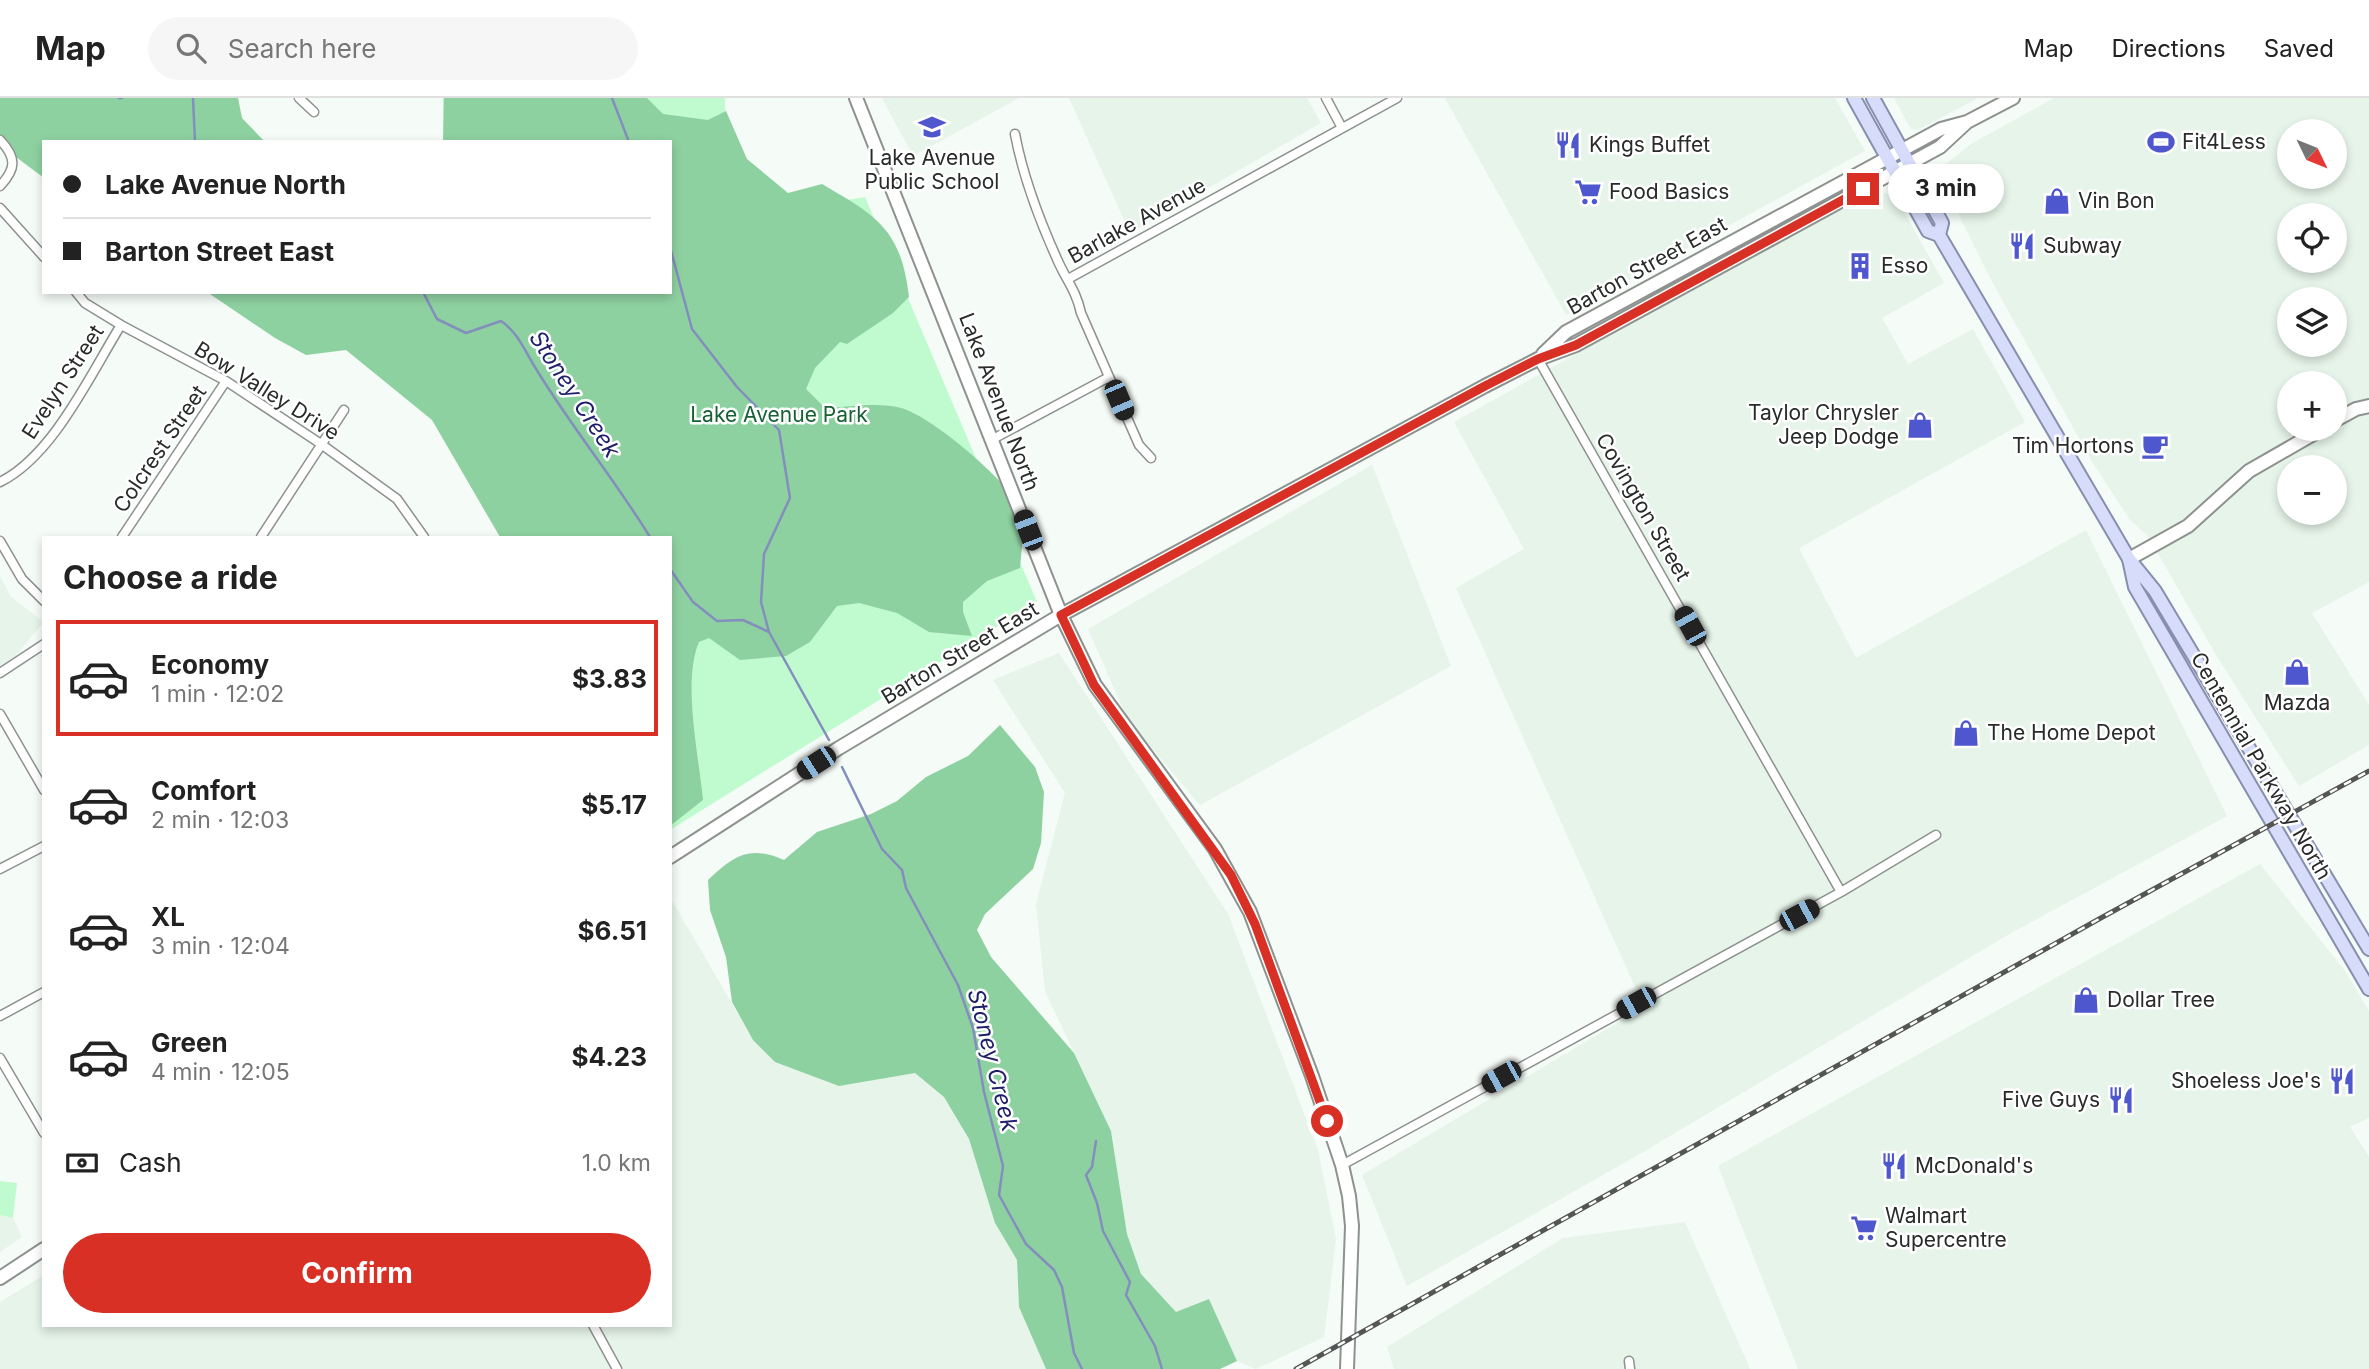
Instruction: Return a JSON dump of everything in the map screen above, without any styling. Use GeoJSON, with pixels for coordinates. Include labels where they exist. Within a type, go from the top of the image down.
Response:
{"type":"FeatureCollection","features":[{"type":"Feature","properties":{"kind":"main road","name":"Lake Avenue North"},"geometry":{"type":"LineString","coordinates":[[856,98],[1061,615],[1094,685],[1215,849],[1248,907],[1342,1166],[1352,1226],[1348,1369]]}},
{"type":"Feature","properties":{"kind":"main road","name":"Centennial Parkway North"},"geometry":{"type":"LineString","coordinates":[[1854,98],[1928,231],[1939,235],[2129,559],[2155,591],[2369,949]]}},
{"type":"Feature","properties":{"kind":"main road","name":"Centennial Parkway North"},"geometry":{"type":"LineString","coordinates":[[1873,98],[1942,223],[1939,235]]}},
{"type":"Feature","properties":{"kind":"main road","name":"Barton Street East"},"geometry":{"type":"LineString","coordinates":[[1538,359],[1566,332],[1941,129],[1967,122],[2013,98]]}},
{"type":"Feature","properties":{"kind":"main road","name":"Barton Street East"},"geometry":{"type":"LineString","coordinates":[[672,856],[839,748],[1061,615],[1538,359],[1576,345],[1941,147],[1967,122]]}},
{"type":"Feature","properties":{"kind":"main road"},"geometry":{"type":"LineString","coordinates":[[1772,220],[1779,235]]}},
{"type":"Feature","properties":{"kind":"main road"},"geometry":{"type":"LineString","coordinates":[[2347,414],[2369,406]]}},
{"type":"Feature","properties":{"kind":"main road"},"geometry":{"type":"LineString","coordinates":[[2129,559],[2188,526],[2249,471],[2301,441]]}},
{"type":"Feature","properties":{"kind":"main road","name":"Centennial Parkway North"},"geometry":{"type":"LineString","coordinates":[[2129,559],[2135,587],[2369,989]]}},
{"type":"Feature","properties":{"kind":"main road"},"geometry":{"type":"LineString","coordinates":[[0,1278],[42,1250]]}},
{"type":"Feature","properties":{"kind":"street"},"geometry":{"type":"LineString","coordinates":[[299,98],[314,112]]}},
{"type":"Feature","properties":{"kind":"street"},"geometry":{"type":"LineString","coordinates":[[1326,98],[1342,128]]}},
{"type":"Feature","properties":{"kind":"street","name":"Barlake Avenue"},"geometry":{"type":"LineString","coordinates":[[1151,458],[1139,445],[1081,313],[1077,293],[1068,279],[1397,98]]}},
{"type":"Feature","properties":{"kind":"street"},"geometry":{"type":"LineString","coordinates":[[1015,134],[1020,163],[1052,249],[1068,279]]}},
{"type":"Feature","properties":{"kind":"street"},"geometry":{"type":"LineString","coordinates":[[0,140],[14,160],[13,171],[0,186]]}},
{"type":"Feature","properties":{"kind":"street"},"geometry":{"type":"LineString","coordinates":[[0,208],[42,255]]}},
{"type":"Feature","properties":{"kind":"street","name":"Bow Valley Drive"},"geometry":{"type":"LineString","coordinates":[[78,294],[85,303],[226,381],[321,444],[397,499],[423,536]]}},
{"type":"Feature","properties":{"kind":"street","name":"Evelyn Street"},"geometry":{"type":"LineString","coordinates":[[0,482],[31,463],[68,412],[121,325]]}},
{"type":"Feature","properties":{"kind":"street","name":"Covington Street"},"geometry":{"type":"LineString","coordinates":[[1538,359],[1841,892]]}},
{"type":"Feature","properties":{"kind":"street"},"geometry":{"type":"LineString","coordinates":[[993,439],[1109,377]]}},
{"type":"Feature","properties":{"kind":"street","name":"Colcrest Street"},"geometry":{"type":"LineString","coordinates":[[123,536],[226,381]]}},
{"type":"Feature","properties":{"kind":"street"},"geometry":{"type":"LineString","coordinates":[[262,536],[344,410]]}},
{"type":"Feature","properties":{"kind":"street"},"geometry":{"type":"LineString","coordinates":[[0,541],[22,579],[42,599]]}},
{"type":"Feature","properties":{"kind":"street"},"geometry":{"type":"LineString","coordinates":[[0,673],[42,645]]}},
{"type":"Feature","properties":{"kind":"street"},"geometry":{"type":"LineString","coordinates":[[0,715],[42,785]]}},
{"type":"Feature","properties":{"kind":"street"},"geometry":{"type":"LineString","coordinates":[[1342,1166],[1841,892],[1936,835]]}},
{"type":"Feature","properties":{"kind":"street"},"geometry":{"type":"LineString","coordinates":[[0,869],[42,847]]}},
{"type":"Feature","properties":{"kind":"street"},"geometry":{"type":"LineString","coordinates":[[0,1016],[42,993]]}},
{"type":"Feature","properties":{"kind":"street"},"geometry":{"type":"LineString","coordinates":[[0,1058],[42,1130]]}},
{"type":"Feature","properties":{"kind":"street"},"geometry":{"type":"LineString","coordinates":[[594,1327],[617,1369]]}},
{"type":"Feature","properties":{"kind":"shaded area","name":"Lake Avenue Public School"},"geometry":{"type":"Polygon","coordinates":[[[882,98],[1019,98],[913,156],[882,98]]]}},
{"type":"Feature","properties":{"kind":"shaded area"},"geometry":{"type":"Polygon","coordinates":[[[1069,98],[1307,98],[1321,123],[1130,233],[1069,98]]]}},
{"type":"Feature","properties":{"kind":"shaded area"},"geometry":{"type":"Polygon","coordinates":[[[1445,98],[1835,98],[1865,151],[1566,315],[1445,98]]]}},
{"type":"Feature","properties":{"kind":"shaded area"},"geometry":{"type":"Polygon","coordinates":[[[1894,98],[1978,98],[1918,130],[1911,129],[1894,98]]]}},
{"type":"Feature","properties":{"kind":"shaded area"},"geometry":{"type":"Polygon","coordinates":[[[2054,98],[2369,98],[2369,582],[2312,613],[2369,705],[2369,745],[2299,786],[2216,655],[2148,536],[2130,520],[2091,460],[1989,276],[1937,171],[1971,144],[2054,98]]]}},
{"type":"Feature","properties":{"kind":"shaded area"},"geometry":{"type":"Polygon","coordinates":[[[1885,193],[1896,198],[1944,283],[1882,318],[1908,364],[1973,329],[2025,422],[1799,548],[1856,658],[2086,530],[2227,816],[2011,933],[1638,1155],[1407,1286],[1362,1175],[1644,1007],[1456,588],[1524,549],[1454,422],[1821,218],[1885,193]]]}},
{"type":"Feature","properties":{"kind":"shaded area"},"geometry":{"type":"Polygon","coordinates":[[[1372,465],[1451,666],[1200,805],[1128,720],[1088,629],[1372,465]]]}},
{"type":"Feature","properties":{"kind":"shaded area"},"geometry":{"type":"Polygon","coordinates":[[[0,576],[11,597],[42,620],[42,624],[15,656],[0,666],[0,576]]]}},
{"type":"Feature","properties":{"kind":"shaded area"},"geometry":{"type":"Polygon","coordinates":[[[1059,653],[1228,914],[1318,1150],[1336,1239],[1324,1337],[1256,1369],[1237,1361],[1209,1299],[1176,1313],[1141,1274],[1127,1234],[1111,1131],[1045,991],[1036,904],[1065,793],[993,680],[1059,653]]]}},
{"type":"Feature","properties":{"kind":"shaded area"},"geometry":{"type":"Polygon","coordinates":[[[2260,864],[2345,971],[2369,1011],[2369,1118],[2350,1127],[2369,1157],[2369,1369],[1798,1369],[1718,1166],[2260,864]]]}},
{"type":"Feature","properties":{"kind":"shaded area"},"geometry":{"type":"Polygon","coordinates":[[[672,900],[753,1040],[885,1076],[915,1073],[944,1097],[969,1139],[995,1223],[1017,1260],[1019,1307],[1046,1369],[0,1369],[0,1302],[42,1276],[42,1327],[672,1327],[672,900]]]}},
{"type":"Feature","properties":{"kind":"shaded area"},"geometry":{"type":"Polygon","coordinates":[[[0,1215],[13,1218],[22,1237],[0,1252],[0,1215]]]}},
{"type":"Feature","properties":{"kind":"shaded area"},"geometry":{"type":"Polygon","coordinates":[[[1685,1222],[1750,1369],[1394,1369],[1387,1347],[1563,1238],[1685,1222]]]}},
{"type":"Feature","properties":{"kind":"green space"},"geometry":{"type":"Polygon","coordinates":[[[0,98],[238,98],[242,118],[263,140],[42,140],[42,176],[0,142],[0,98]]]}},
{"type":"Feature","properties":{"kind":"green space","name":"Lake Avenue Park"},"geometry":{"type":"Polygon","coordinates":[[[443,98],[725,98],[726,158],[800,208],[865,197],[1037,602],[672,829],[672,140],[443,140],[443,98]]]}},
{"type":"Feature","properties":{"kind":"green space","name":"Lake Avenue Park"},"geometry":{"type":"Polygon","coordinates":[[[444,98],[647,98],[663,114],[708,120],[726,111],[747,159],[788,193],[822,184],[872,216],[883,227],[900,255],[909,297],[893,313],[847,344],[840,342],[815,368],[806,389],[825,408],[892,406],[913,413],[962,447],[994,475],[1014,499],[1021,515],[1023,532],[1020,568],[987,581],[963,602],[963,612],[972,636],[929,632],[897,613],[859,603],[837,606],[810,642],[786,656],[740,660],[709,638],[699,642],[694,658],[692,698],[703,800],[672,824],[672,536],[499,536],[432,420],[346,350],[306,355],[275,338],[210,294],[672,294],[672,140],[443,140],[444,98]]]}},
{"type":"Feature","properties":{"kind":"green space"},"geometry":{"type":"Polygon","coordinates":[[[1000,725],[1035,767],[1044,792],[1041,843],[1033,869],[985,914],[977,930],[991,957],[1074,1053],[1111,1131],[1127,1234],[1141,1274],[1176,1312],[1209,1299],[1237,1361],[1220,1369],[1046,1369],[1019,1307],[1017,1260],[995,1223],[969,1139],[944,1097],[915,1073],[839,1086],[775,1062],[753,1040],[732,1002],[726,957],[710,910],[708,880],[726,864],[743,855],[761,853],[784,860],[817,832],[871,814],[897,801],[926,777],[968,756],[1000,725]]]}},
{"type":"Feature","properties":{"kind":"green space"},"geometry":{"type":"Polygon","coordinates":[[[0,1181],[17,1183],[13,1218],[0,1215],[0,1181]]]}},
{"type":"Feature","properties":{"kind":"waterway","name":"Stoney Creek"},"geometry":{"type":"LineString","coordinates":[[193,98],[195,140]]}},
{"type":"Feature","properties":{"kind":"waterway"},"geometry":{"type":"LineString","coordinates":[[612,98],[628,140]]}},
{"type":"Feature","properties":{"kind":"waterway"},"geometry":{"type":"LineString","coordinates":[[672,254],[692,329],[737,387],[779,430],[790,498],[764,554],[761,602],[769,632],[829,740]]}},
{"type":"Feature","properties":{"kind":"waterway","name":"Stoney Creek"},"geometry":{"type":"LineString","coordinates":[[424,294],[437,319],[466,333],[501,321],[513,331],[551,393],[649,536]]}},
{"type":"Feature","properties":{"kind":"waterway","name":"Stoney Creek"},"geometry":{"type":"LineString","coordinates":[[672,572],[693,602],[717,621],[743,620],[769,632]]}},
{"type":"Feature","properties":{"kind":"waterway","name":"Stoney Creek"},"geometry":{"type":"LineString","coordinates":[[842,767],[882,849],[902,870],[906,888],[958,985],[973,1028],[984,1092],[1003,1166],[999,1195],[1026,1244],[1054,1270],[1062,1287],[1074,1353],[1082,1369]]}},
{"type":"Feature","properties":{"kind":"waterway"},"geometry":{"type":"LineString","coordinates":[[1096,1141],[1092,1167],[1086,1175],[1097,1203],[1103,1231],[1130,1282],[1126,1295],[1155,1346],[1162,1369]]}},
{"type":"Feature","properties":{"kind":"railway"},"geometry":{"type":"LineString","coordinates":[[1296,1369],[2099,919],[2369,771]]}},
{"type":"Feature","properties":{"kind":"place","name":"Lake Avenue Public School"},"geometry":{"type":"Point","coordinates":[932,127]}},
{"type":"Feature","properties":{"kind":"place","name":"Fit4Less"},"geometry":{"type":"Point","coordinates":[2161,142]}},
{"type":"Feature","properties":{"kind":"place","name":"Kings Buffet"},"geometry":{"type":"Point","coordinates":[1568,145]}},
{"type":"Feature","properties":{"kind":"place","name":"Food Basics"},"geometry":{"type":"Point","coordinates":[1588,192]}},
{"type":"Feature","properties":{"kind":"place","name":"Vin Bon"},"geometry":{"type":"Point","coordinates":[2057,201]}},
{"type":"Feature","properties":{"kind":"place","name":"Subway"},"geometry":{"type":"Point","coordinates":[2022,246]}},
{"type":"Feature","properties":{"kind":"place","name":"Esso"},"geometry":{"type":"Point","coordinates":[1860,266]}},
{"type":"Feature","properties":{"kind":"place","name":"Taylor Chrysler Jeep Dodge"},"geometry":{"type":"Point","coordinates":[1920,425]}},
{"type":"Feature","properties":{"kind":"place","name":"Tim Hortons"},"geometry":{"type":"Point","coordinates":[2155,446]}},
{"type":"Feature","properties":{"kind":"place","name":"Mazda"},"geometry":{"type":"Point","coordinates":[2297,672]}},
{"type":"Feature","properties":{"kind":"place","name":"The Home Depot"},"geometry":{"type":"Point","coordinates":[1966,733]}},
{"type":"Feature","properties":{"kind":"place","name":"Dollar Tree"},"geometry":{"type":"Point","coordinates":[2086,1000]}},
{"type":"Feature","properties":{"kind":"place","name":"Shoeless Joe's"},"geometry":{"type":"Point","coordinates":[2342,1081]}},
{"type":"Feature","properties":{"kind":"place","name":"Five Guys"},"geometry":{"type":"Point","coordinates":[2121,1100]}},
{"type":"Feature","properties":{"kind":"place","name":"McDonald's"},"geometry":{"type":"Point","coordinates":[1894,1166]}},
{"type":"Feature","properties":{"kind":"place","name":"Walmart Supercentre"},"geometry":{"type":"Point","coordinates":[1864,1228]}},
{"type":"Feature","properties":{"kind":"route"},"geometry":{"type":"LineString","coordinates":[[1327,1121],[1248,907],[1215,849],[1133,742],[1094,685],[1061,615],[1485,386],[1538,359],[1576,345],[1863,189]]}}]}
